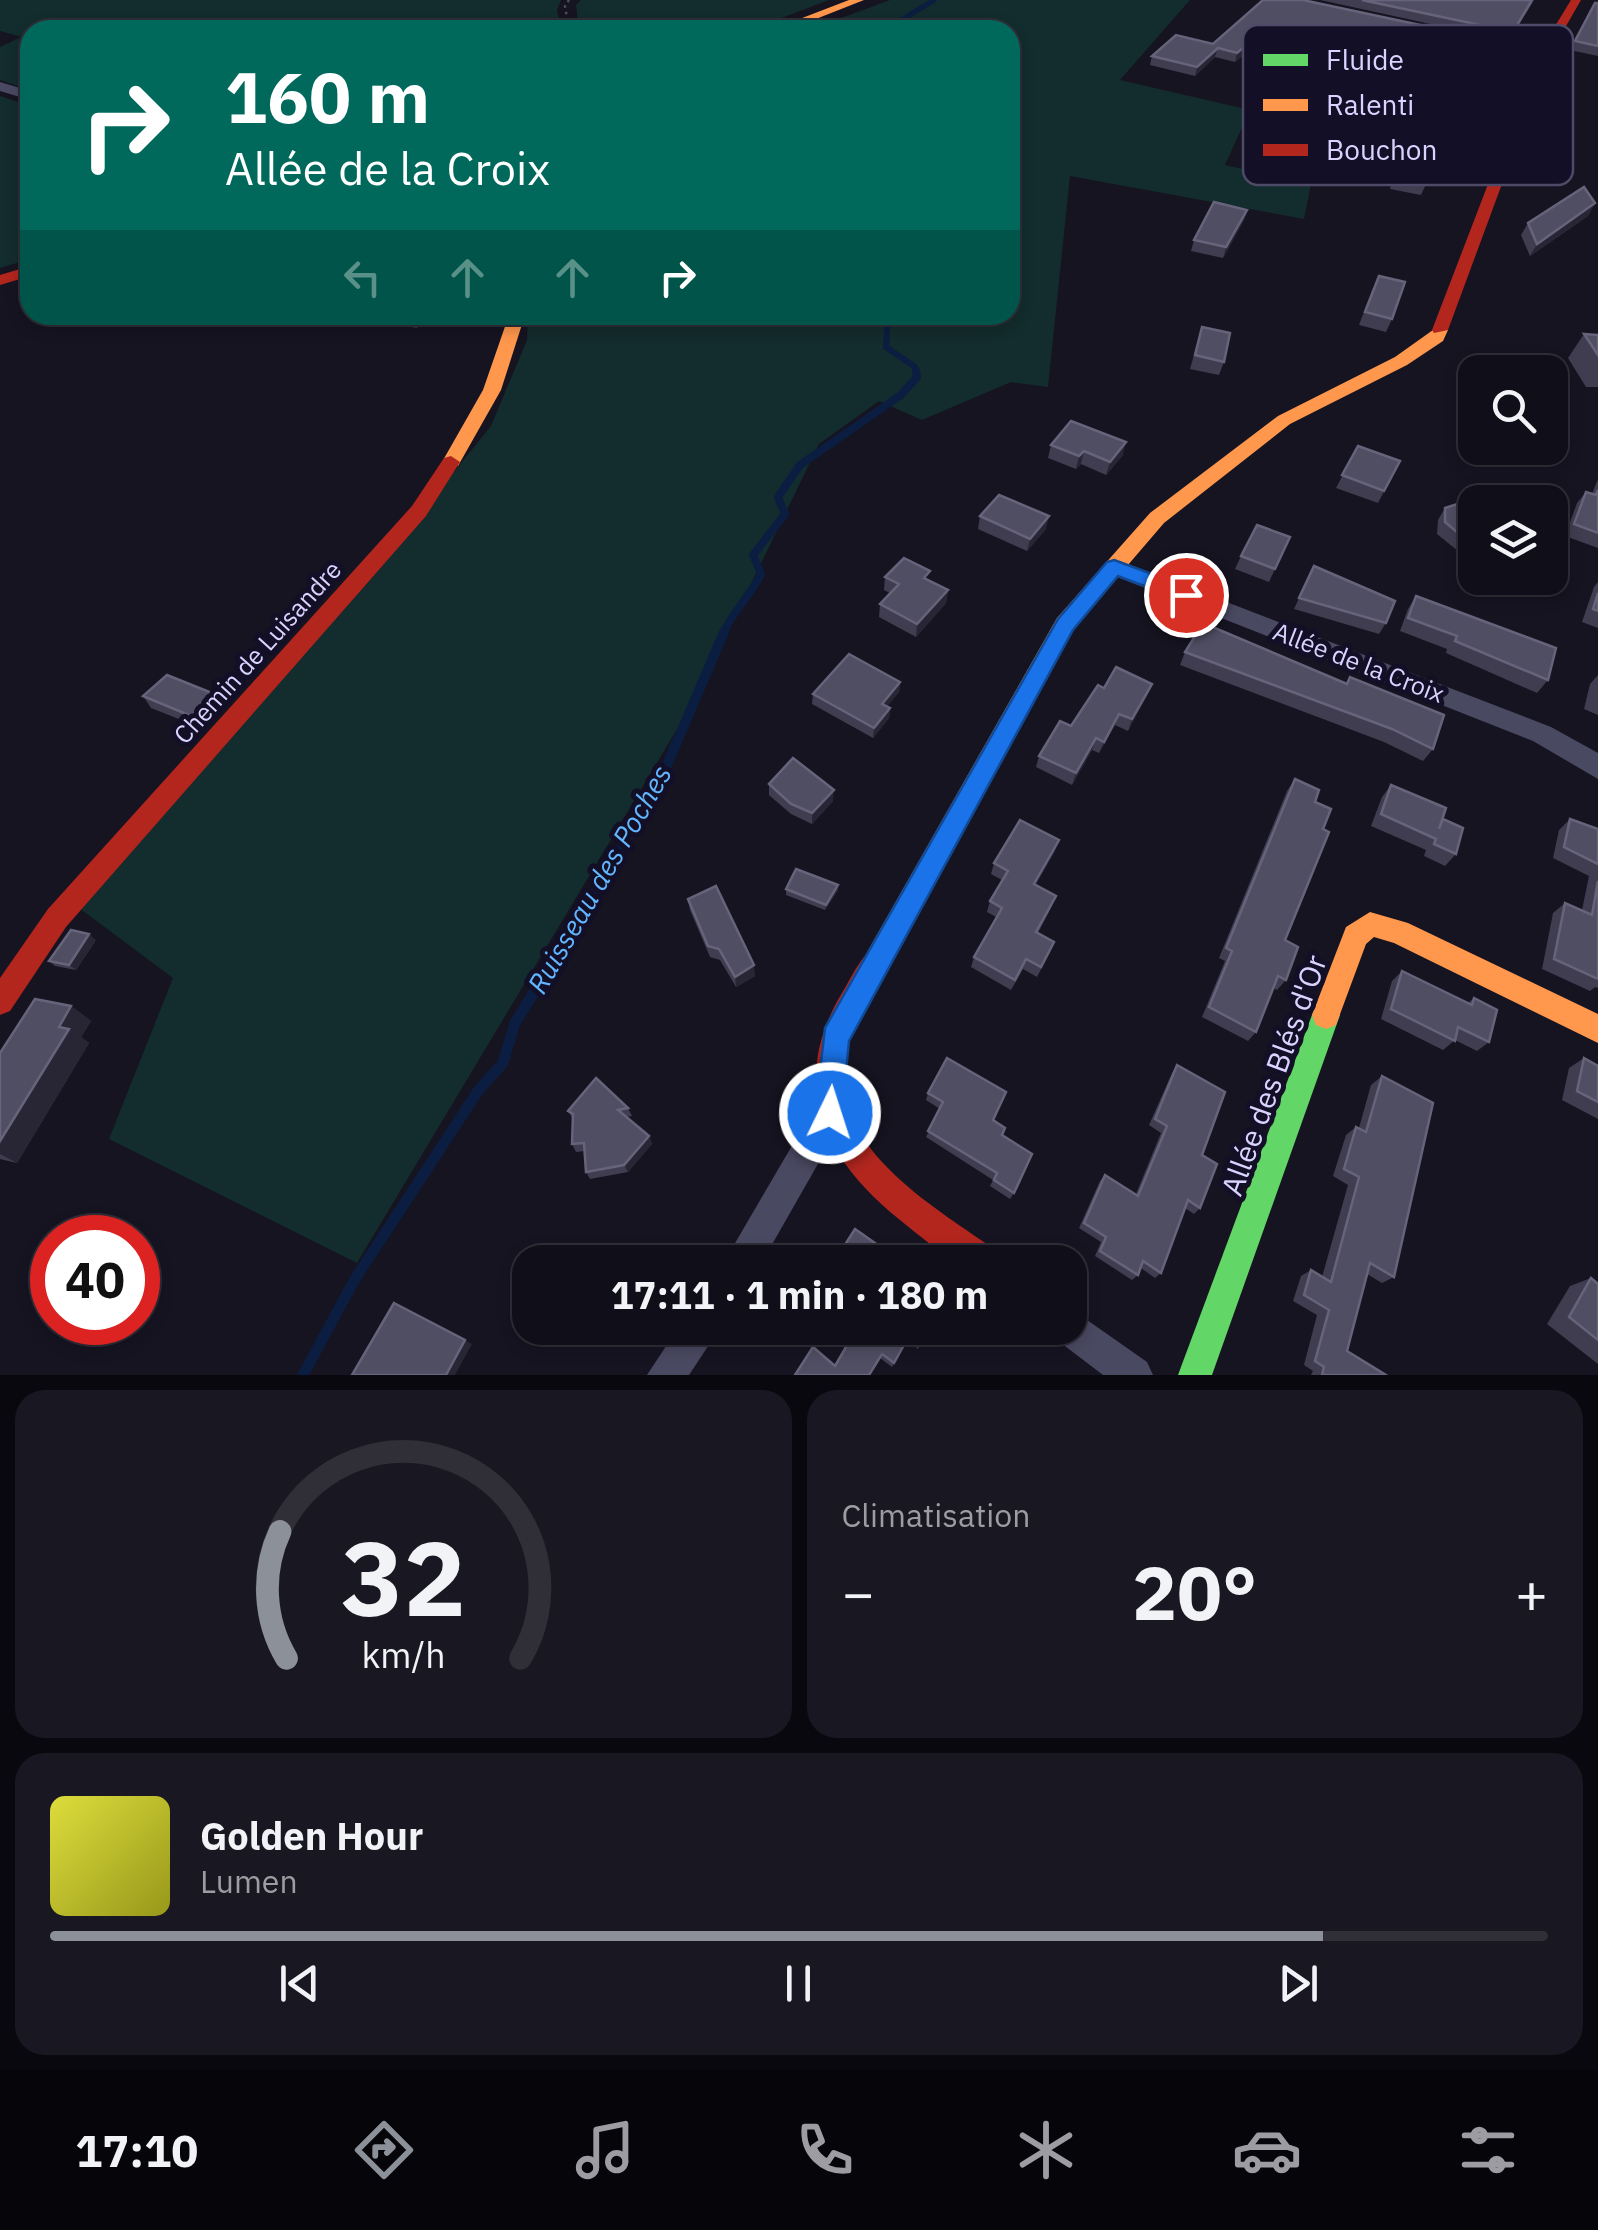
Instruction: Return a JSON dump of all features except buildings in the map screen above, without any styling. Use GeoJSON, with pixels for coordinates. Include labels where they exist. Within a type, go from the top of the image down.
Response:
{"type":"FeatureCollection","features":[{"type":"Feature","properties":{"kind":"street"},"geometry":{"type":"LineString","coordinates":[[805,20],[860,0]]}},
{"type":"Feature","properties":{"kind":"street"},"geometry":{"type":"LineString","coordinates":[[1561,25],[1576,0]]}},
{"type":"Feature","properties":{"kind":"street"},"geometry":{"type":"LineString","coordinates":[[752,1245],[830,1113],[835,1038],[1065,624],[1157,518],[1284,420],[1401,361],[1437,337],[1497,185]]}},
{"type":"Feature","properties":{"kind":"street","name":"Chemin de Luisandre"},"geometry":{"type":"LineString","coordinates":[[0,1002],[57,918],[419,511],[461,447],[514,337],[516,325]]}},
{"type":"Feature","properties":{"kind":"street","name":"Allée de la Croix"},"geometry":{"type":"LineString","coordinates":[[1114,567],[1542,734],[1580,753],[1598,768]]}},
{"type":"Feature","properties":{"kind":"street","name":"Allée des Blés d'Or"},"geometry":{"type":"LineString","coordinates":[[1195,1375],[1355,936],[1370,924],[1399,932],[1598,1030]]}},
{"type":"Feature","properties":{"kind":"street"},"geometry":{"type":"LineString","coordinates":[[830,1113],[856,1154],[898,1196],[963,1245]]}},
{"type":"Feature","properties":{"kind":"street"},"geometry":{"type":"LineString","coordinates":[[1087,1339],[1134,1375]]}},
{"type":"Feature","properties":{"kind":"street"},"geometry":{"type":"LineString","coordinates":[[666,1375],[689,1345]]}},
{"type":"Feature","properties":{"kind":"green space"},"geometry":{"type":"Polygon","coordinates":[[[0,0],[561,0],[559,20],[20,20],[20,37],[0,31],[0,0]]]}},
{"type":"Feature","properties":{"kind":"green space"},"geometry":{"type":"Polygon","coordinates":[[[581,0],[829,0],[776,20],[578,20],[576,5],[581,0]]]}},
{"type":"Feature","properties":{"kind":"green space"},"geometry":{"type":"Polygon","coordinates":[[[890,0],[1190,0],[1120,80],[1243,108],[1243,125],[1225,165],[1243,169],[1243,185],[1311,185],[1304,219],[1070,176],[1048,387],[1011,382],[922,420],[879,401],[819,444],[694,701],[357,1263],[109,1139],[173,978],[75,905],[424,509],[491,426],[527,340],[528,325],[1020,325],[1020,20],[836,20],[890,0]]]}},
{"type":"Feature","properties":{"kind":"green space"},"geometry":{"type":"Polygon","coordinates":[[[20,37],[20,87],[0,80],[0,47],[20,37]]]}},
{"type":"Feature","properties":{"kind":"green space"},"geometry":{"type":"Polygon","coordinates":[[[0,96],[20,103],[20,262],[0,268],[0,96]]]}},
{"type":"Feature","properties":{"kind":"waterway","name":"Ruisseau des Poches"},"geometry":{"type":"LineString","coordinates":[[901,20],[934,0]]}},
{"type":"Feature","properties":{"kind":"waterway","name":"Ruisseau des Poches"},"geometry":{"type":"LineString","coordinates":[[887,325],[886,347],[915,367],[916,373]]}},
{"type":"Feature","properties":{"kind":"waterway","name":"Ruisseau des Poches"},"geometry":{"type":"LineString","coordinates":[[724,633],[761,574],[753,555],[785,514],[778,497],[800,465],[901,395],[917,377],[916,371]]}},
{"type":"Feature","properties":{"kind":"waterway","name":"Ruisseau des Poches"},"geometry":{"type":"LineString","coordinates":[[553,963],[661,779],[724,633]]}},
{"type":"Feature","properties":{"kind":"waterway","name":"Ruisseau des Poches"},"geometry":{"type":"LineString","coordinates":[[303,1375],[355,1279],[478,1091],[503,1063],[515,1023],[554,960]]}},
{"type":"Feature","properties":{"kind":"traffic: fast"},"geometry":{"type":"LineString","coordinates":[[1195,1375],[1326,1015]]}},
{"type":"Feature","properties":{"kind":"traffic: slow"},"geometry":{"type":"LineString","coordinates":[[804,20],[859,0]]}},
{"type":"Feature","properties":{"kind":"traffic: slow"},"geometry":{"type":"LineString","coordinates":[[451,462],[492,390],[514,325]]}},
{"type":"Feature","properties":{"kind":"traffic: slow"},"geometry":{"type":"LineString","coordinates":[[879,958],[1065,624],[1157,518],[1284,420],[1401,361],[1437,337],[1440,330]]}},
{"type":"Feature","properties":{"kind":"traffic: slow"},"geometry":{"type":"LineString","coordinates":[[1326,1015],[1355,936],[1370,924],[1399,932],[1598,1029]]}},
{"type":"Feature","properties":{"kind":"traffic: jam"},"geometry":{"type":"LineString","coordinates":[[1561,25],[1576,0]]}},
{"type":"Feature","properties":{"kind":"traffic: jam"},"geometry":{"type":"LineString","coordinates":[[1440,330],[1495,185]]}},
{"type":"Feature","properties":{"kind":"traffic: jam"},"geometry":{"type":"LineString","coordinates":[[0,280],[20,274]]}},
{"type":"Feature","properties":{"kind":"traffic: jam"},"geometry":{"type":"LineString","coordinates":[[0,1002],[57,918],[419,511],[451,462]]}},
{"type":"Feature","properties":{"kind":"traffic: jam"},"geometry":{"type":"LineString","coordinates":[[879,958],[835,1039],[829,1078],[834,1113],[848,1144],[869,1172],[962,1245]]}},
{"type":"Feature","properties":{"kind":"route"},"geometry":{"type":"LineString","coordinates":[[830,1113],[835,1038],[1065,624],[1114,567],[1186,595]]}}]}
